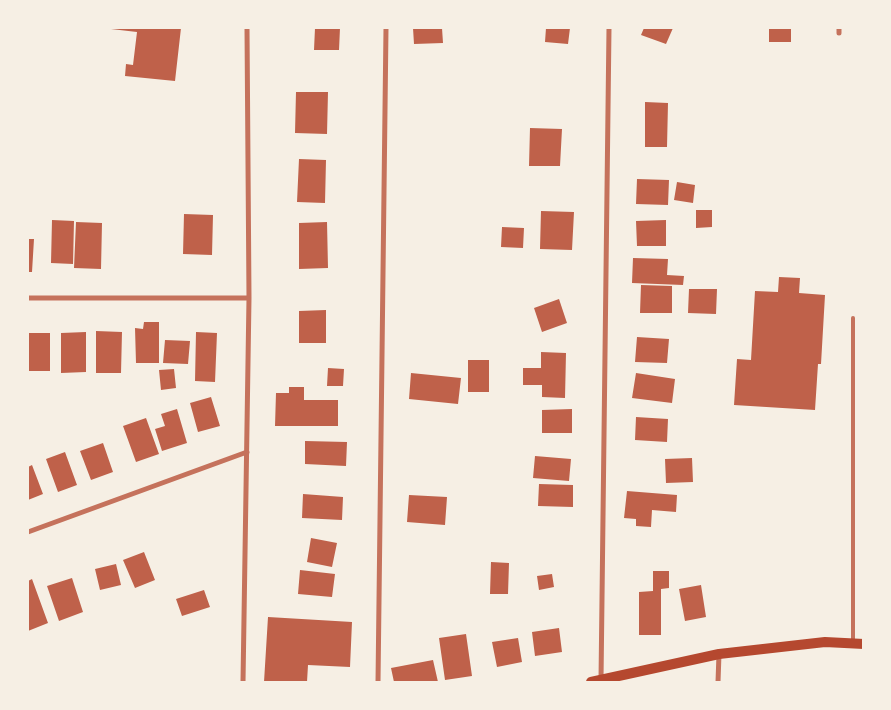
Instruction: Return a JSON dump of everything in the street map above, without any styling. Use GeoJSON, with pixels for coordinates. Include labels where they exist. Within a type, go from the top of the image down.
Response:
{"type":"FeatureCollection","features":[{"type":"Feature","properties":{"kind":"main road"},"geometry":{"type":"LineString","coordinates":[[596,681],[719,654],[825,642],[864,644]]}},
{"type":"Feature","properties":{"kind":"street"},"geometry":{"type":"LineString","coordinates":[[243,682],[248,298],[246,28]]}},
{"type":"Feature","properties":{"kind":"street"},"geometry":{"type":"LineString","coordinates":[[378,682],[386,28]]}},
{"type":"Feature","properties":{"kind":"street"},"geometry":{"type":"LineString","coordinates":[[596,681],[609,28]]}},
{"type":"Feature","properties":{"kind":"street"},"geometry":{"type":"LineString","coordinates":[[28,298],[248,298]]}},
{"type":"Feature","properties":{"kind":"street"},"geometry":{"type":"LineString","coordinates":[[28,532],[247,452]]}},
{"type":"Feature","properties":{"kind":"street"},"geometry":{"type":"LineString","coordinates":[[718,682],[719,654]]}},
{"type":"Feature","properties":{"kind":"lane"},"geometry":{"type":"LineString","coordinates":[[853,318],[853,643]]}},
{"type":"Feature","properties":{"kind":"building"},"geometry":{"type":"Polygon","coordinates":[[[111,28],[181,28],[175,81],[125,76],[126,64],[133,65],[137,32],[111,28]]]}},
{"type":"Feature","properties":{"kind":"building"},"geometry":{"type":"Polygon","coordinates":[[[315,28],[340,28],[339,50],[314,50],[315,28]]]}},
{"type":"Feature","properties":{"kind":"building"},"geometry":{"type":"Polygon","coordinates":[[[413,28],[442,28],[443,43],[414,44],[413,28]]]}},
{"type":"Feature","properties":{"kind":"building"},"geometry":{"type":"Polygon","coordinates":[[[546,28],[570,28],[568,44],[545,42],[546,28]]]}},
{"type":"Feature","properties":{"kind":"building"},"geometry":{"type":"Polygon","coordinates":[[[644,28],[673,28],[666,44],[641,35],[644,28]]]}},
{"type":"Feature","properties":{"kind":"building"},"geometry":{"type":"Polygon","coordinates":[[[769,28],[791,28],[791,42],[769,42],[769,28]]]}},
{"type":"Feature","properties":{"kind":"building"},"geometry":{"type":"Polygon","coordinates":[[[296,92],[328,92],[327,134],[295,133],[296,92]]]}},
{"type":"Feature","properties":{"kind":"building"},"geometry":{"type":"Polygon","coordinates":[[[645,102],[668,103],[667,147],[645,147],[645,102]]]}},
{"type":"Feature","properties":{"kind":"building"},"geometry":{"type":"Polygon","coordinates":[[[530,128],[562,129],[560,166],[529,166],[530,128]]]}},
{"type":"Feature","properties":{"kind":"building"},"geometry":{"type":"Polygon","coordinates":[[[299,159],[326,160],[325,203],[297,202],[299,159]]]}},
{"type":"Feature","properties":{"kind":"building"},"geometry":{"type":"Polygon","coordinates":[[[637,179],[669,180],[668,205],[636,204],[637,179]]]}},
{"type":"Feature","properties":{"kind":"building"},"geometry":{"type":"Polygon","coordinates":[[[677,182],[695,185],[693,203],[674,200],[677,182]]]}},
{"type":"Feature","properties":{"kind":"building"},"geometry":{"type":"Polygon","coordinates":[[[696,210],[712,210],[712,227],[696,228],[696,210]]]}},
{"type":"Feature","properties":{"kind":"building"},"geometry":{"type":"Polygon","coordinates":[[[541,211],[574,212],[572,250],[540,249],[541,211]]]}},
{"type":"Feature","properties":{"kind":"building"},"geometry":{"type":"Polygon","coordinates":[[[184,214],[213,215],[212,255],[183,254],[184,214]]]}},
{"type":"Feature","properties":{"kind":"building"},"geometry":{"type":"Polygon","coordinates":[[[52,220],[74,221],[73,264],[51,263],[52,220]]]}},
{"type":"Feature","properties":{"kind":"building"},"geometry":{"type":"Polygon","coordinates":[[[666,220],[666,246],[637,246],[636,221],[666,220]]]}},
{"type":"Feature","properties":{"kind":"building"},"geometry":{"type":"Polygon","coordinates":[[[76,222],[102,223],[101,269],[74,268],[76,222]]]}},
{"type":"Feature","properties":{"kind":"building"},"geometry":{"type":"Polygon","coordinates":[[[327,222],[328,268],[299,269],[299,223],[327,222]]]}},
{"type":"Feature","properties":{"kind":"building"},"geometry":{"type":"Polygon","coordinates":[[[502,227],[524,228],[523,248],[501,247],[502,227]]]}},
{"type":"Feature","properties":{"kind":"building"},"geometry":{"type":"Polygon","coordinates":[[[28,239],[34,239],[32,272],[28,272],[28,239]]]}},
{"type":"Feature","properties":{"kind":"building"},"geometry":{"type":"Polygon","coordinates":[[[633,258],[668,259],[667,275],[684,276],[683,285],[632,283],[633,258]]]}},
{"type":"Feature","properties":{"kind":"building"},"geometry":{"type":"Polygon","coordinates":[[[779,277],[800,278],[799,293],[825,295],[821,364],[818,364],[815,410],[734,405],[737,359],[751,360],[755,291],[778,292],[779,277]]]}},
{"type":"Feature","properties":{"kind":"building"},"geometry":{"type":"Polygon","coordinates":[[[641,285],[672,286],[672,313],[640,313],[641,285]]]}},
{"type":"Feature","properties":{"kind":"building"},"geometry":{"type":"Polygon","coordinates":[[[689,289],[717,289],[716,314],[688,313],[689,289]]]}},
{"type":"Feature","properties":{"kind":"building"},"geometry":{"type":"Polygon","coordinates":[[[559,299],[567,323],[542,332],[534,308],[559,299]]]}},
{"type":"Feature","properties":{"kind":"building"},"geometry":{"type":"Polygon","coordinates":[[[326,310],[326,343],[299,343],[299,311],[326,310]]]}},
{"type":"Feature","properties":{"kind":"building"},"geometry":{"type":"Polygon","coordinates":[[[144,322],[159,322],[159,363],[136,363],[135,328],[143,329],[144,322]]]}},
{"type":"Feature","properties":{"kind":"building"},"geometry":{"type":"Polygon","coordinates":[[[96,331],[122,332],[121,373],[96,373],[96,331]]]}},
{"type":"Feature","properties":{"kind":"building"},"geometry":{"type":"Polygon","coordinates":[[[86,332],[86,372],[61,373],[61,333],[86,332]]]}},
{"type":"Feature","properties":{"kind":"building"},"geometry":{"type":"Polygon","coordinates":[[[196,332],[217,333],[215,382],[195,381],[196,332]]]}},
{"type":"Feature","properties":{"kind":"building"},"geometry":{"type":"Polygon","coordinates":[[[28,333],[50,333],[50,371],[28,371],[28,333]]]}},
{"type":"Feature","properties":{"kind":"building"},"geometry":{"type":"Polygon","coordinates":[[[637,337],[669,339],[667,363],[635,362],[637,337]]]}},
{"type":"Feature","properties":{"kind":"building"},"geometry":{"type":"Polygon","coordinates":[[[165,340],[190,341],[188,364],[163,363],[165,340]]]}},
{"type":"Feature","properties":{"kind":"building"},"geometry":{"type":"Polygon","coordinates":[[[541,352],[566,353],[565,398],[542,397],[542,385],[523,385],[523,368],[541,368],[541,352]]]}},
{"type":"Feature","properties":{"kind":"building"},"geometry":{"type":"Polygon","coordinates":[[[468,360],[489,360],[489,392],[468,392],[468,360]]]}},
{"type":"Feature","properties":{"kind":"building"},"geometry":{"type":"Polygon","coordinates":[[[328,368],[344,369],[343,386],[327,386],[328,368]]]}},
{"type":"Feature","properties":{"kind":"building"},"geometry":{"type":"Polygon","coordinates":[[[174,369],[176,388],[161,390],[159,370],[174,369]]]}},
{"type":"Feature","properties":{"kind":"building"},"geometry":{"type":"Polygon","coordinates":[[[411,373],[461,378],[458,404],[409,399],[411,373]]]}},
{"type":"Feature","properties":{"kind":"building"},"geometry":{"type":"Polygon","coordinates":[[[636,373],[675,379],[672,403],[632,398],[636,373]]]}},
{"type":"Feature","properties":{"kind":"building"},"geometry":{"type":"Polygon","coordinates":[[[289,387],[304,387],[304,400],[338,400],[338,426],[275,426],[276,393],[289,393],[289,387]]]}},
{"type":"Feature","properties":{"kind":"building"},"geometry":{"type":"Polygon","coordinates":[[[211,397],[220,426],[198,432],[190,403],[211,397]]]}},
{"type":"Feature","properties":{"kind":"building"},"geometry":{"type":"Polygon","coordinates":[[[177,409],[187,443],[162,451],[155,429],[165,426],[161,414],[177,409]]]}},
{"type":"Feature","properties":{"kind":"building"},"geometry":{"type":"Polygon","coordinates":[[[572,409],[572,433],[542,433],[542,410],[572,409]]]}},
{"type":"Feature","properties":{"kind":"building"},"geometry":{"type":"Polygon","coordinates":[[[636,417],[668,419],[667,442],[635,440],[636,417]]]}},
{"type":"Feature","properties":{"kind":"building"},"geometry":{"type":"Polygon","coordinates":[[[146,418],[159,454],[136,462],[123,426],[146,418]]]}},
{"type":"Feature","properties":{"kind":"building"},"geometry":{"type":"Polygon","coordinates":[[[305,441],[347,442],[346,466],[305,464],[305,441]]]}},
{"type":"Feature","properties":{"kind":"building"},"geometry":{"type":"Polygon","coordinates":[[[103,443],[113,472],[91,480],[80,451],[103,443]]]}},
{"type":"Feature","properties":{"kind":"building"},"geometry":{"type":"Polygon","coordinates":[[[65,452],[77,485],[58,492],[46,459],[65,452]]]}},
{"type":"Feature","properties":{"kind":"building"},"geometry":{"type":"Polygon","coordinates":[[[535,456],[571,459],[569,481],[533,478],[535,456]]]}},
{"type":"Feature","properties":{"kind":"building"},"geometry":{"type":"Polygon","coordinates":[[[692,458],[693,482],[666,483],[665,459],[692,458]]]}},
{"type":"Feature","properties":{"kind":"building"},"geometry":{"type":"Polygon","coordinates":[[[32,465],[43,494],[28,500],[28,467],[32,465]]]}},
{"type":"Feature","properties":{"kind":"building"},"geometry":{"type":"Polygon","coordinates":[[[539,484],[573,485],[573,507],[538,506],[539,484]]]}},
{"type":"Feature","properties":{"kind":"building"},"geometry":{"type":"Polygon","coordinates":[[[627,491],[677,495],[676,512],[652,510],[651,527],[636,526],[636,519],[624,518],[627,491]]]}},
{"type":"Feature","properties":{"kind":"building"},"geometry":{"type":"Polygon","coordinates":[[[303,494],[343,497],[342,520],[302,518],[303,494]]]}},
{"type":"Feature","properties":{"kind":"building"},"geometry":{"type":"Polygon","coordinates":[[[409,495],[447,497],[445,525],[407,522],[409,495]]]}},
{"type":"Feature","properties":{"kind":"building"},"geometry":{"type":"Polygon","coordinates":[[[311,538],[337,543],[332,567],[307,562],[311,538]]]}},
{"type":"Feature","properties":{"kind":"building"},"geometry":{"type":"Polygon","coordinates":[[[144,552],[155,580],[135,588],[123,560],[144,552]]]}},
{"type":"Feature","properties":{"kind":"building"},"geometry":{"type":"Polygon","coordinates":[[[491,562],[509,563],[508,594],[490,594],[491,562]]]}},
{"type":"Feature","properties":{"kind":"building"},"geometry":{"type":"Polygon","coordinates":[[[116,564],[121,585],[100,590],[95,569],[116,564]]]}},
{"type":"Feature","properties":{"kind":"building"},"geometry":{"type":"Polygon","coordinates":[[[300,570],[335,574],[332,597],[298,594],[300,570]]]}},
{"type":"Feature","properties":{"kind":"building"},"geometry":{"type":"Polygon","coordinates":[[[653,571],[669,571],[669,588],[661,589],[661,635],[639,635],[639,592],[653,591],[653,571]]]}},
{"type":"Feature","properties":{"kind":"building"},"geometry":{"type":"Polygon","coordinates":[[[552,574],[554,587],[539,590],[537,576],[552,574]]]}},
{"type":"Feature","properties":{"kind":"building"},"geometry":{"type":"Polygon","coordinates":[[[72,578],[83,612],[59,621],[47,586],[72,578]]]}},
{"type":"Feature","properties":{"kind":"building"},"geometry":{"type":"Polygon","coordinates":[[[32,579],[48,623],[28,631],[28,581],[32,579]]]}},
{"type":"Feature","properties":{"kind":"building"},"geometry":{"type":"Polygon","coordinates":[[[701,585],[706,617],[685,621],[679,589],[701,585]]]}},
{"type":"Feature","properties":{"kind":"building"},"geometry":{"type":"Polygon","coordinates":[[[204,590],[210,607],[182,616],[176,599],[204,590]]]}},
{"type":"Feature","properties":{"kind":"building"},"geometry":{"type":"Polygon","coordinates":[[[268,617],[352,622],[350,667],[308,665],[307,682],[264,682],[268,617]]]}},
{"type":"Feature","properties":{"kind":"building"},"geometry":{"type":"Polygon","coordinates":[[[559,628],[562,652],[535,656],[532,632],[559,628]]]}},
{"type":"Feature","properties":{"kind":"building"},"geometry":{"type":"Polygon","coordinates":[[[466,634],[472,676],[445,680],[439,638],[466,634]]]}},
{"type":"Feature","properties":{"kind":"building"},"geometry":{"type":"Polygon","coordinates":[[[518,638],[522,662],[497,667],[492,642],[518,638]]]}},
{"type":"Feature","properties":{"kind":"building"},"geometry":{"type":"Polygon","coordinates":[[[433,660],[438,682],[394,682],[391,668],[433,660]]]}}]}
